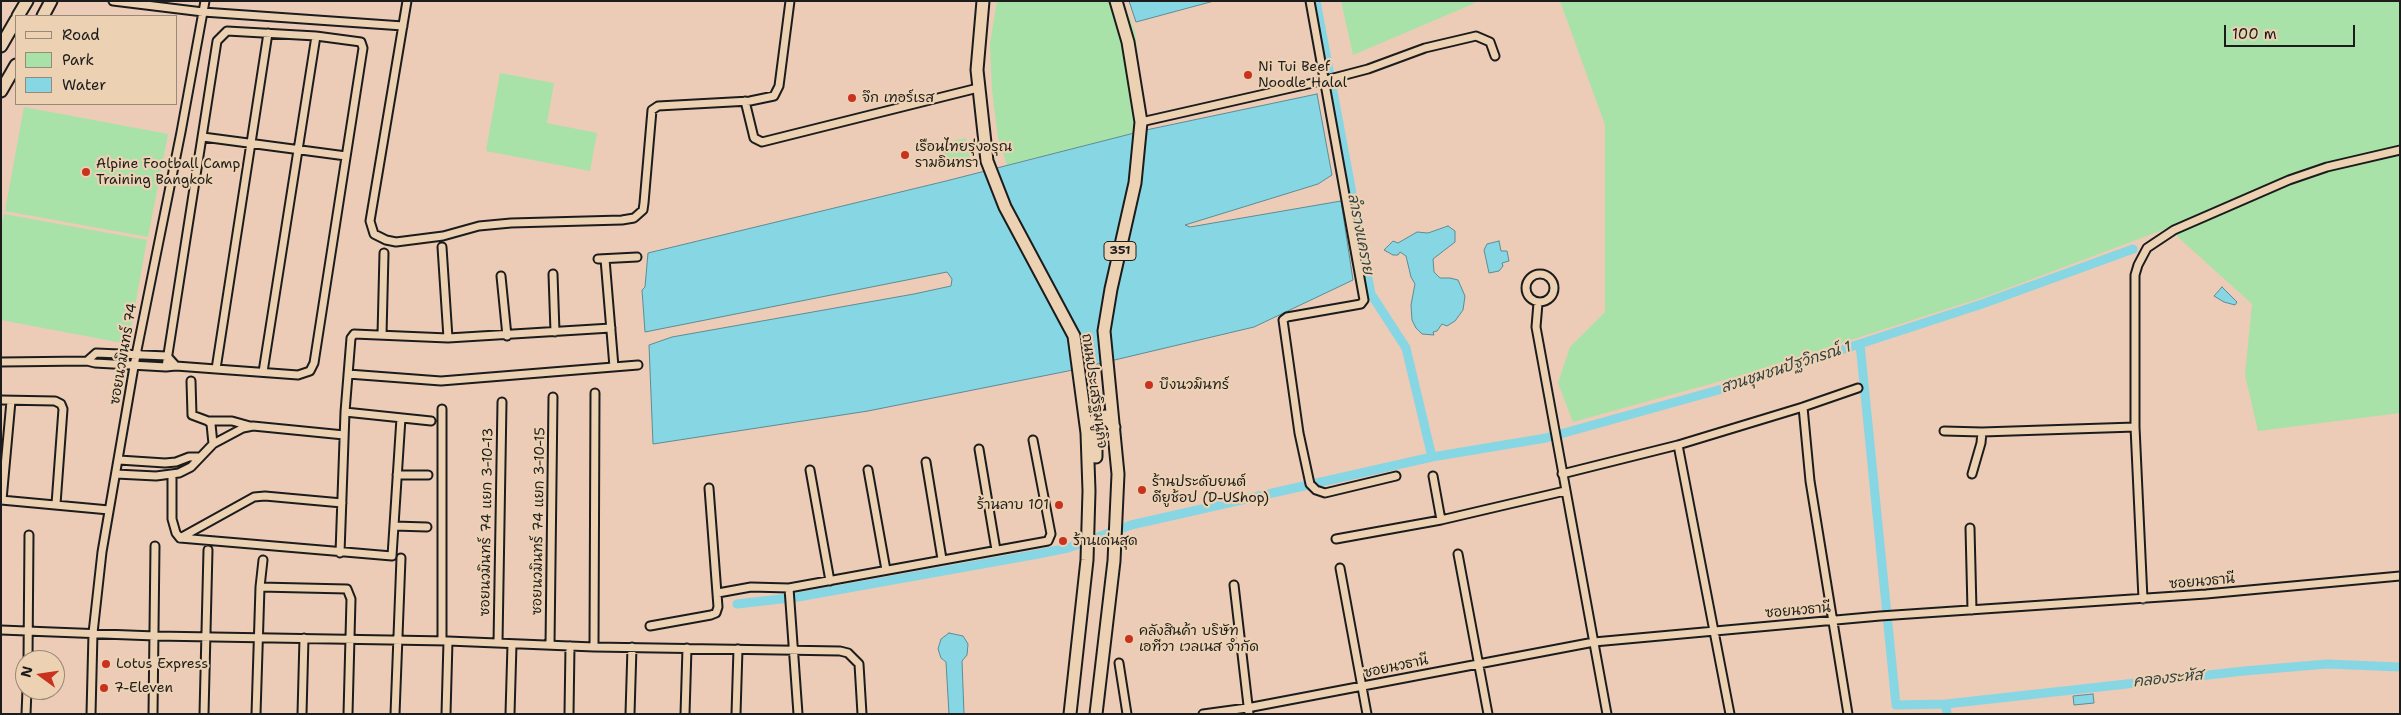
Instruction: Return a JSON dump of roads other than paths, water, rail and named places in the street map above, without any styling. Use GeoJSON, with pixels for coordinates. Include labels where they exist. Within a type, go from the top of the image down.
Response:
{"type":"FeatureCollection","features":[{"type":"Feature","properties":{"kind":"main road","name":"ถนนประเสริฐมนูกิจ"},"geometry":{"type":"LineString","coordinates":[[983,1],[976,70],[987,161],[1004,206],[1074,336],[1087,432],[1088,542],[1070,714]]}},
{"type":"Feature","properties":{"kind":"main road","name":"ถนนประเสริฐมนูกิจ"},"geometry":{"type":"LineString","coordinates":[[1096,714],[1114,541],[1118,474],[1104,332],[1111,289],[1135,183],[1140,125],[1125,27],[1116,1]]}},
{"type":"Feature","properties":{"kind":"main road"},"geometry":{"type":"LineString","coordinates":[[19,15],[26,3]]}},
{"type":"Feature","properties":{"kind":"main road"},"geometry":{"type":"LineString","coordinates":[[1,46],[15,22]]}},
{"type":"Feature","properties":{"kind":"main road"},"geometry":{"type":"LineString","coordinates":[[1,91],[15,67]]}},
{"type":"Feature","properties":{"kind":"main road"},"geometry":{"type":"LineString","coordinates":[[1088,542],[1096,418],[1105,416],[1114,427]]}},
{"type":"Feature","properties":{"kind":"street"},"geometry":{"type":"LineString","coordinates":[[114,1],[203,12],[403,26]]}},
{"type":"Feature","properties":{"kind":"street","name":"ซอยนวมินทร์ 74"},"geometry":{"type":"LineString","coordinates":[[91,714],[93,633],[109,510],[134,365],[181,132],[205,1]]}},
{"type":"Feature","properties":{"kind":"street"},"geometry":{"type":"LineString","coordinates":[[407,1],[370,221],[374,234],[386,240],[396,242],[443,236],[479,226],[634,218],[643,210],[652,110],[658,106],[745,101],[774,96],[778,91],[790,1]]}},
{"type":"Feature","properties":{"kind":"street"},"geometry":{"type":"LineString","coordinates":[[1310,1],[1330,79],[1364,300],[1361,304],[1287,317],[1283,320],[1298,434],[1311,485],[1324,493],[1396,476]]}},
{"type":"Feature","properties":{"kind":"street"},"geometry":{"type":"LineString","coordinates":[[1,362],[87,361],[166,367],[176,366],[298,375],[310,371],[314,364],[363,48],[361,42],[352,39],[316,36],[227,31],[217,41],[166,367]]}},
{"type":"Feature","properties":{"kind":"street"},"geometry":{"type":"LineString","coordinates":[[216,369],[268,33]]}},
{"type":"Feature","properties":{"kind":"street"},"geometry":{"type":"LineString","coordinates":[[263,372],[316,36]]}},
{"type":"Feature","properties":{"kind":"street"},"geometry":{"type":"LineString","coordinates":[[1140,125],[1330,79],[1425,48],[1476,36],[1490,42],[1495,56]]}},
{"type":"Feature","properties":{"kind":"street"},"geometry":{"type":"LineString","coordinates":[[745,101],[754,138],[762,142],[978,88]]}},
{"type":"Feature","properties":{"kind":"street"},"geometry":{"type":"LineString","coordinates":[[203,136],[346,156]]}},
{"type":"Feature","properties":{"kind":"street"},"geometry":{"type":"LineString","coordinates":[[2143,599],[2135,427],[2135,275],[2147,248],[2174,230],[2289,180],[2327,167],[2400,150]]}},
{"type":"Feature","properties":{"kind":"street"},"geometry":{"type":"LineString","coordinates":[[442,247],[448,338]]}},
{"type":"Feature","properties":{"kind":"street"},"geometry":{"type":"LineString","coordinates":[[382,335],[384,253]]}},
{"type":"Feature","properties":{"kind":"street"},"geometry":{"type":"LineString","coordinates":[[614,368],[602,259],[637,257]]}},
{"type":"Feature","properties":{"kind":"street"},"geometry":{"type":"LineString","coordinates":[[553,274],[555,332]]}},
{"type":"Feature","properties":{"kind":"street"},"geometry":{"type":"LineString","coordinates":[[1543,274],[1552,279],[1555,288],[1548,301],[1538,303],[1530,298],[1526,286],[1534,275],[1543,274]]}},
{"type":"Feature","properties":{"kind":"street"},"geometry":{"type":"LineString","coordinates":[[502,276],[507,336]]}},
{"type":"Feature","properties":{"kind":"street"},"geometry":{"type":"LineString","coordinates":[[1538,303],[1536,327],[1607,714]]}},
{"type":"Feature","properties":{"kind":"street"},"geometry":{"type":"LineString","coordinates":[[340,553],[345,412],[351,338],[354,334],[448,338],[507,336],[611,328]]}},
{"type":"Feature","properties":{"kind":"street"},"geometry":{"type":"LineString","coordinates":[[87,361],[96,353],[167,356],[176,366]]}},
{"type":"Feature","properties":{"kind":"street"},"geometry":{"type":"LineString","coordinates":[[348,374],[441,381],[638,365]]}},
{"type":"Feature","properties":{"kind":"street"},"geometry":{"type":"LineString","coordinates":[[191,381],[192,415],[208,421],[232,421],[253,426],[344,436]]}},
{"type":"Feature","properties":{"kind":"street"},"geometry":{"type":"LineString","coordinates":[[1562,474],[1678,445],[1803,407],[1858,388]]}},
{"type":"Feature","properties":{"kind":"street"},"geometry":{"type":"LineString","coordinates":[[594,647],[595,392]]}},
{"type":"Feature","properties":{"kind":"street","name":"ซอยนวมินทร์ 74 แยก 3-10-15"},"geometry":{"type":"LineString","coordinates":[[550,645],[553,397]]}},
{"type":"Feature","properties":{"kind":"street"},"geometry":{"type":"LineString","coordinates":[[1,400],[55,401],[61,404],[63,409],[56,504]]}},
{"type":"Feature","properties":{"kind":"street"},"geometry":{"type":"LineString","coordinates":[[11,401],[2,500],[109,510]]}},
{"type":"Feature","properties":{"kind":"street","name":"ซอยนวมินทร์ 74 แยก 3-10-13"},"geometry":{"type":"LineString","coordinates":[[498,643],[502,402]]}},
{"type":"Feature","properties":{"kind":"street"},"geometry":{"type":"LineString","coordinates":[[1803,407],[1810,480],[1848,714]]}},
{"type":"Feature","properties":{"kind":"street"},"geometry":{"type":"LineString","coordinates":[[442,409],[446,714]]}},
{"type":"Feature","properties":{"kind":"street"},"geometry":{"type":"LineString","coordinates":[[345,412],[432,421]]}},
{"type":"Feature","properties":{"kind":"street"},"geometry":{"type":"LineString","coordinates":[[172,476],[172,519],[176,533],[180,538],[392,556],[401,418]]}},
{"type":"Feature","properties":{"kind":"street"},"geometry":{"type":"LineString","coordinates":[[208,421],[211,424],[213,444]]}},
{"type":"Feature","properties":{"kind":"street"},"geometry":{"type":"LineString","coordinates":[[116,474],[172,476],[191,467],[213,444],[243,428],[253,426]]}},
{"type":"Feature","properties":{"kind":"street"},"geometry":{"type":"LineString","coordinates":[[1944,431],[1982,432],[2135,427]]}},
{"type":"Feature","properties":{"kind":"street"},"geometry":{"type":"LineString","coordinates":[[1972,474],[1981,443],[1982,432]]}},
{"type":"Feature","properties":{"kind":"street"},"geometry":{"type":"LineString","coordinates":[[718,592],[751,587],[790,595],[830,581],[942,559],[1044,542],[1051,538],[1033,440]]}},
{"type":"Feature","properties":{"kind":"street"},"geometry":{"type":"LineString","coordinates":[[1678,445],[1730,714]]}},
{"type":"Feature","properties":{"kind":"street"},"geometry":{"type":"LineString","coordinates":[[979,449],[996,550]]}},
{"type":"Feature","properties":{"kind":"street"},"geometry":{"type":"LineString","coordinates":[[118,460],[164,463],[176,462],[189,457],[200,457]]}},
{"type":"Feature","properties":{"kind":"street"},"geometry":{"type":"LineString","coordinates":[[926,462],[942,559]]}},
{"type":"Feature","properties":{"kind":"street"},"geometry":{"type":"LineString","coordinates":[[810,470],[830,581]]}},
{"type":"Feature","properties":{"kind":"street"},"geometry":{"type":"LineString","coordinates":[[868,470],[886,570]]}},
{"type":"Feature","properties":{"kind":"street"},"geometry":{"type":"LineString","coordinates":[[397,474],[428,475]]}},
{"type":"Feature","properties":{"kind":"street"},"geometry":{"type":"LineString","coordinates":[[1433,476],[1441,520]]}},
{"type":"Feature","properties":{"kind":"street"},"geometry":{"type":"LineString","coordinates":[[650,626],[711,615],[716,612],[718,592],[709,488]]}},
{"type":"Feature","properties":{"kind":"street"},"geometry":{"type":"LineString","coordinates":[[1336,539],[1441,520],[1565,491]]}},
{"type":"Feature","properties":{"kind":"street"},"geometry":{"type":"LineString","coordinates":[[180,538],[254,497],[265,496],[342,503]]}},
{"type":"Feature","properties":{"kind":"street"},"geometry":{"type":"LineString","coordinates":[[394,526],[427,527]]}},
{"type":"Feature","properties":{"kind":"street"},"geometry":{"type":"LineString","coordinates":[[1970,528],[1972,610]]}},
{"type":"Feature","properties":{"kind":"street"},"geometry":{"type":"LineString","coordinates":[[28,650],[29,535]]}},
{"type":"Feature","properties":{"kind":"street"},"geometry":{"type":"LineString","coordinates":[[153,714],[155,546]]}},
{"type":"Feature","properties":{"kind":"street"},"geometry":{"type":"LineString","coordinates":[[204,714],[208,550]]}},
{"type":"Feature","properties":{"kind":"street"},"geometry":{"type":"LineString","coordinates":[[1458,554],[1488,714]]}},
{"type":"Feature","properties":{"kind":"street"},"geometry":{"type":"LineString","coordinates":[[395,714],[401,558]]}},
{"type":"Feature","properties":{"kind":"street"},"geometry":{"type":"LineString","coordinates":[[256,714],[260,587],[263,560]]}},
{"type":"Feature","properties":{"kind":"street"},"geometry":{"type":"LineString","coordinates":[[1340,568],[1367,714]]}},
{"type":"Feature","properties":{"kind":"street","name":"ซอยนวธานี"},"geometry":{"type":"LineString","coordinates":[[1203,714],[1248,711],[1479,663],[1594,642],[1890,615],[2143,599],[2400,576]]}},
{"type":"Feature","properties":{"kind":"street"},"geometry":{"type":"LineString","coordinates":[[1234,585],[1248,711]]}},
{"type":"Feature","properties":{"kind":"street"},"geometry":{"type":"LineString","coordinates":[[260,587],[347,589],[351,599],[348,714]]}},
{"type":"Feature","properties":{"kind":"street"},"geometry":{"type":"LineString","coordinates":[[790,595],[798,714]]}},
{"type":"Feature","properties":{"kind":"street"},"geometry":{"type":"LineString","coordinates":[[1,630],[154,636],[840,651],[852,657],[859,664],[862,714]]}},
{"type":"Feature","properties":{"kind":"street"},"geometry":{"type":"LineString","coordinates":[[302,714],[304,638]]}},
{"type":"Feature","properties":{"kind":"street"},"geometry":{"type":"LineString","coordinates":[[510,714],[512,644]]}},
{"type":"Feature","properties":{"kind":"street"},"geometry":{"type":"LineString","coordinates":[[569,714],[570,646]]}},
{"type":"Feature","properties":{"kind":"street"},"geometry":{"type":"LineString","coordinates":[[630,714],[632,647]]}},
{"type":"Feature","properties":{"kind":"street"},"geometry":{"type":"LineString","coordinates":[[685,714],[687,648]]}},
{"type":"Feature","properties":{"kind":"street"},"geometry":{"type":"LineString","coordinates":[[736,714],[738,649]]}},
{"type":"Feature","properties":{"kind":"street"},"geometry":{"type":"LineString","coordinates":[[1119,663],[1127,714]]}},
{"type":"Feature","properties":{"kind":"street"},"geometry":{"type":"LineString","coordinates":[[26,714],[27,700]]}},
{"type":"Feature","properties":{"kind":"water"},"geometry":{"type":"Polygon","coordinates":[[[1129,1],[1214,1],[1136,22],[1129,1]]]}},
{"type":"Feature","properties":{"kind":"water"},"geometry":{"type":"Polygon","coordinates":[[[1317,94],[1332,175],[1318,184],[1185,225],[1190,227],[1341,201],[1353,280],[1254,327],[1068,371],[868,411],[653,444],[649,345],[672,337],[951,286],[952,279],[947,272],[645,332],[642,290],[645,287],[648,253],[946,181],[1146,130],[1317,94]]]}},
{"type":"Feature","properties":{"kind":"water"},"geometry":{"type":"Polygon","coordinates":[[[1448,226],[1455,231],[1455,242],[1433,259],[1434,272],[1440,278],[1458,280],[1465,296],[1463,310],[1455,321],[1447,326],[1442,324],[1437,331],[1433,332],[1434,335],[1422,334],[1412,320],[1411,305],[1415,284],[1411,277],[1406,256],[1400,252],[1398,255],[1393,255],[1384,250],[1393,241],[1398,243],[1417,232],[1428,233],[1448,226]]]}},
{"type":"Feature","properties":{"kind":"water"},"geometry":{"type":"Polygon","coordinates":[[[1499,241],[1501,251],[1507,251],[1509,261],[1502,263],[1503,266],[1499,271],[1489,273],[1484,250],[1487,244],[1499,241]]]}},
{"type":"Feature","properties":{"kind":"water"},"geometry":{"type":"Polygon","coordinates":[[[2222,287],[2237,302],[2235,305],[2224,302],[2214,296],[2222,287]]]}},
{"type":"Feature","properties":{"kind":"water"},"geometry":{"type":"Polygon","coordinates":[[[949,633],[963,636],[968,644],[967,655],[962,661],[964,714],[949,714],[946,662],[941,658],[938,649],[941,639],[949,633]]]}},
{"type":"Feature","properties":{"kind":"water"},"geometry":{"type":"Polygon","coordinates":[[[2093,694],[2094,703],[2074,705],[2073,696],[2093,694]]]}},
{"type":"Feature","properties":{"kind":"waterway","name":"ลำรางแคราย"},"geometry":{"type":"LineString","coordinates":[[1316,1],[1371,294],[1406,348],[1432,457]]}},
{"type":"Feature","properties":{"kind":"waterway","name":"สวนชุมชนปัฐวิกรณ์ 1"},"geometry":{"type":"LineString","coordinates":[[737,604],[798,597],[1068,548],[1131,525],[1432,457],[1546,438],[1722,389],[1982,304],[2133,249]]}},
{"type":"Feature","properties":{"kind":"waterway"},"geometry":{"type":"LineString","coordinates":[[1860,344],[1896,705],[1946,704]]}},
{"type":"Feature","properties":{"kind":"waterway","name":"คลองระหัส"},"geometry":{"type":"LineString","coordinates":[[1947,714],[1946,704],[2244,671],[2327,664],[2400,667]]}},
{"type":"Feature","properties":{"kind":"place","name":"Ni Tui Beef Noodle Halal"},"geometry":{"type":"Point","coordinates":[1248,75]}},
{"type":"Feature","properties":{"kind":"place","name":"จึก เทอร์เรส"},"geometry":{"type":"Point","coordinates":[852,98]}},
{"type":"Feature","properties":{"kind":"place","name":"เรือนไทยรุ่งอรุณ รามอินทรา"},"geometry":{"type":"Point","coordinates":[905,155]}},
{"type":"Feature","properties":{"kind":"place","name":"Alpine Football Camp Training Bangkok"},"geometry":{"type":"Point","coordinates":[86,172]}},
{"type":"Feature","properties":{"kind":"place","name":"บึงนวมินทร์"},"geometry":{"type":"Point","coordinates":[1149,385]}},
{"type":"Feature","properties":{"kind":"place","name":"ร้านประดับยนต์ ดียูช้อป (D-UShop)"},"geometry":{"type":"Point","coordinates":[1142,490]}},
{"type":"Feature","properties":{"kind":"place","name":"ร้านลาบ 101"},"geometry":{"type":"Point","coordinates":[1059,505]}},
{"type":"Feature","properties":{"kind":"place","name":"ร้านเด่นสุด"},"geometry":{"type":"Point","coordinates":[1063,541]}},
{"type":"Feature","properties":{"kind":"place","name":"คลังสินค้า บริษัท เอทีวา เวลเนส จำกัด"},"geometry":{"type":"Point","coordinates":[1129,639]}},
{"type":"Feature","properties":{"kind":"place","name":"Lotus Express"},"geometry":{"type":"Point","coordinates":[106,664]}},
{"type":"Feature","properties":{"kind":"place","name":"7-Eleven"},"geometry":{"type":"Point","coordinates":[104,688]}}]}
